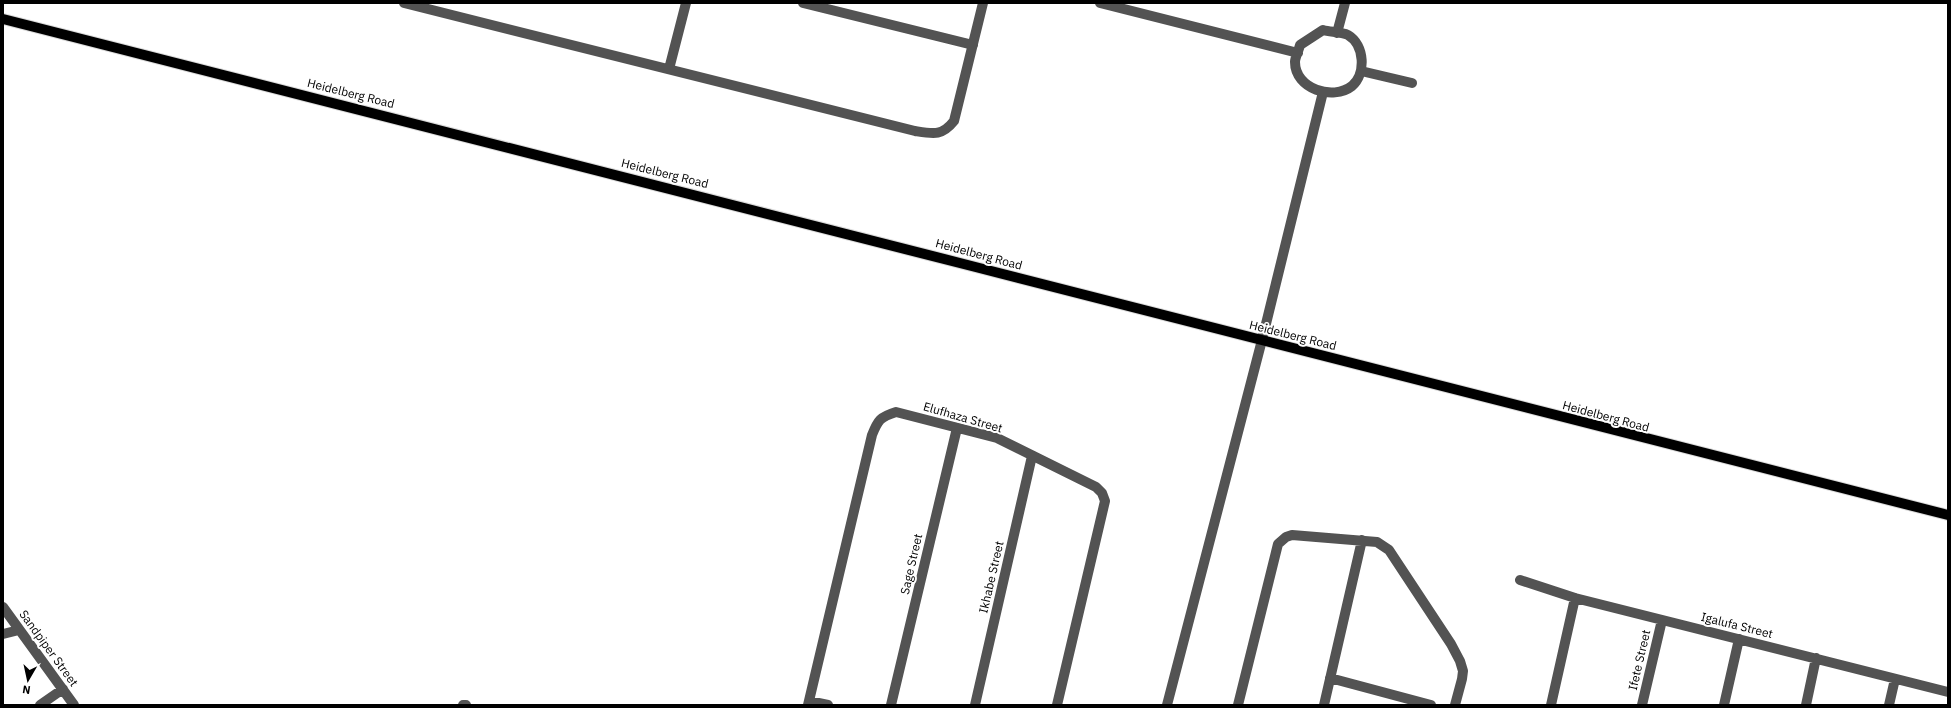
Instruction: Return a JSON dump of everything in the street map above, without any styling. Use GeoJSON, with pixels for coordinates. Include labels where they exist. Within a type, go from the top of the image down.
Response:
{"type":"FeatureCollection","features":[{"type":"Feature","properties":{"kind":"main road","name":"Heidelberg Road"},"geometry":{"type":"LineString","coordinates":[[3,18],[822,226],[1666,445],[1948,515]]}},
{"type":"Feature","properties":{"kind":"street"},"geometry":{"type":"LineString","coordinates":[[404,3],[908,130],[932,134],[946,131],[954,121],[983,3]]}},
{"type":"Feature","properties":{"kind":"street"},"geometry":{"type":"LineString","coordinates":[[669,69],[686,3]]}},
{"type":"Feature","properties":{"kind":"street"},"geometry":{"type":"LineString","coordinates":[[803,3],[973,45]]}},
{"type":"Feature","properties":{"kind":"street"},"geometry":{"type":"LineString","coordinates":[[1100,3],[1298,53]]}},
{"type":"Feature","properties":{"kind":"street"},"geometry":{"type":"LineString","coordinates":[[1338,33],[1345,3]]}},
{"type":"Feature","properties":{"kind":"street"},"geometry":{"type":"LineString","coordinates":[[1323,30],[1348,35],[1356,44],[1362,56],[1361,71],[1352,85],[1341,92],[1323,92],[1308,86],[1300,78],[1295,63],[1298,53],[1300,45],[1313,35],[1323,30]]}},
{"type":"Feature","properties":{"kind":"street"},"geometry":{"type":"LineString","coordinates":[[1361,71],[1412,83]]}},
{"type":"Feature","properties":{"kind":"street"},"geometry":{"type":"LineString","coordinates":[[1167,705],[1262,340],[1323,92]]}},
{"type":"Feature","properties":{"kind":"street","name":"Elufhaza Street"},"geometry":{"type":"LineString","coordinates":[[828,705],[808,703],[872,435],[877,423],[884,416],[896,412],[997,438],[1096,487],[1102,493],[1105,501],[1057,705]]}},
{"type":"Feature","properties":{"kind":"street","name":"Sage Street"},"geometry":{"type":"LineString","coordinates":[[891,705],[957,428]]}},
{"type":"Feature","properties":{"kind":"street","name":"Ikhabe Street"},"geometry":{"type":"LineString","coordinates":[[975,705],[1032,456]]}},
{"type":"Feature","properties":{"kind":"street"},"geometry":{"type":"LineString","coordinates":[[1238,705],[1278,544],[1286,537],[1292,535],[1377,542],[1389,550],[1451,644],[1463,671],[1455,705]]}},
{"type":"Feature","properties":{"kind":"street"},"geometry":{"type":"LineString","coordinates":[[1324,705],[1362,540]]}},
{"type":"Feature","properties":{"kind":"street","name":"Igalufa Street"},"geometry":{"type":"LineString","coordinates":[[1520,580],[1575,598],[1948,692]]}},
{"type":"Feature","properties":{"kind":"street"},"geometry":{"type":"LineString","coordinates":[[1551,705],[1575,598]]}},
{"type":"Feature","properties":{"kind":"street","name":"Sandpiper Street"},"geometry":{"type":"LineString","coordinates":[[3,607],[74,705]]}},
{"type":"Feature","properties":{"kind":"street","name":"Ifete Street"},"geometry":{"type":"LineString","coordinates":[[1642,705],[1662,620]]}},
{"type":"Feature","properties":{"kind":"street"},"geometry":{"type":"LineString","coordinates":[[3,634],[19,630]]}},
{"type":"Feature","properties":{"kind":"street"},"geometry":{"type":"LineString","coordinates":[[1724,705],[1739,639]]}},
{"type":"Feature","properties":{"kind":"street"},"geometry":{"type":"LineString","coordinates":[[1806,705],[1816,658]]}},
{"type":"Feature","properties":{"kind":"street"},"geometry":{"type":"LineString","coordinates":[[1330,678],[1431,705]]}},
{"type":"Feature","properties":{"kind":"street"},"geometry":{"type":"LineString","coordinates":[[1889,705],[1895,679]]}},
{"type":"Feature","properties":{"kind":"street"},"geometry":{"type":"LineString","coordinates":[[40,705],[63,689]]}}]}
